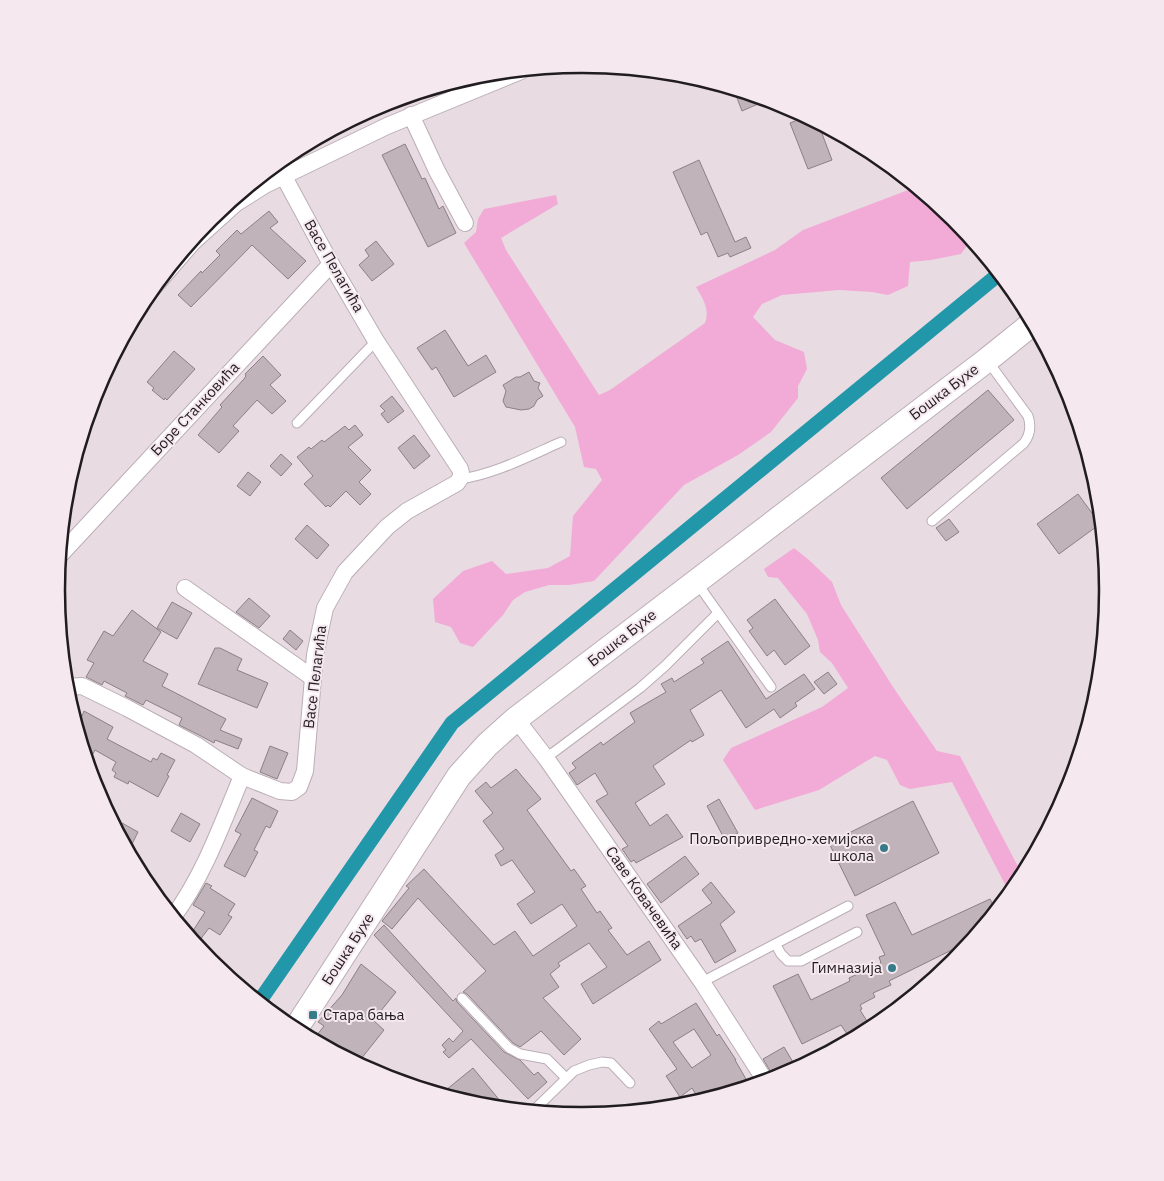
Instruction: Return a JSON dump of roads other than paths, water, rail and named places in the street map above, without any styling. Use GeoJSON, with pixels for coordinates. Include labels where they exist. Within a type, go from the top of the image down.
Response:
{"type":"FeatureCollection","features":[{"type":"Feature","properties":{"kind":"main road","name":"Бошка Бухе"},"geometry":{"type":"LineString","coordinates":[[300,1023],[459,776],[487,745],[516,719],[1027,328]]}},
{"type":"Feature","properties":{"kind":"street"},"geometry":{"type":"LineString","coordinates":[[254,191],[283,175],[411,115],[497,81]]}},
{"type":"Feature","properties":{"kind":"street"},"geometry":{"type":"LineString","coordinates":[[411,115],[437,171],[465,223]]}},
{"type":"Feature","properties":{"kind":"street","name":"Васе Пелагића"},"geometry":{"type":"LineString","coordinates":[[74,686],[82,686],[127,708],[196,746],[242,776],[285,792],[292,792],[301,784],[305,771],[315,655],[325,608],[345,572],[387,527],[407,511],[460,479],[462,474],[458,465],[376,341],[331,264],[283,175]]}},
{"type":"Feature","properties":{"kind":"street","name":"Боре Станковића"},"geometry":{"type":"LineString","coordinates":[[67,548],[331,264]]}},
{"type":"Feature","properties":{"kind":"street"},"geometry":{"type":"LineString","coordinates":[[185,588],[313,678]]}},
{"type":"Feature","properties":{"kind":"street","name":"Саве Ковачевића"},"geometry":{"type":"LineString","coordinates":[[516,719],[546,758],[702,982],[761,1075]]}},
{"type":"Feature","properties":{"kind":"street"},"geometry":{"type":"LineString","coordinates":[[177,911],[196,880],[211,849],[242,776]]}},
{"type":"Feature","properties":{"kind":"lane"},"geometry":{"type":"LineString","coordinates":[[298,423],[376,341]]}},
{"type":"Feature","properties":{"kind":"lane"},"geometry":{"type":"LineString","coordinates":[[932,521],[1028,438],[1030,426],[1028,416],[987,360]]}},
{"type":"Feature","properties":{"kind":"lane"},"geometry":{"type":"LineString","coordinates":[[460,479],[506,466],[561,442]]}},
{"type":"Feature","properties":{"kind":"lane"},"geometry":{"type":"LineString","coordinates":[[696,581],[771,687]]}},
{"type":"Feature","properties":{"kind":"lane"},"geometry":{"type":"LineString","coordinates":[[546,758],[640,688],[718,613]]}},
{"type":"Feature","properties":{"kind":"lane"},"geometry":{"type":"LineString","coordinates":[[702,982],[848,906]]}},
{"type":"Feature","properties":{"kind":"lane"},"geometry":{"type":"LineString","coordinates":[[776,945],[788,961],[801,961],[857,932]]}},
{"type":"Feature","properties":{"kind":"lane"},"geometry":{"type":"LineString","coordinates":[[462,998],[509,1048],[520,1054],[547,1059],[566,1078]]}},
{"type":"Feature","properties":{"kind":"lane"},"geometry":{"type":"LineString","coordinates":[[538,1105],[574,1071],[602,1062],[611,1063],[630,1083]]}},
{"type":"Feature","properties":{"kind":"waterway"},"geometry":{"type":"LineString","coordinates":[[262,997],[452,723],[994,278]]}},
{"type":"Feature","properties":{"kind":"place","name":"Пољопривредно-хемијска школа"},"geometry":{"type":"Point","coordinates":[884,848]}},
{"type":"Feature","properties":{"kind":"place","name":"Гимназија"},"geometry":{"type":"Point","coordinates":[892,968]}},
{"type":"Feature","properties":{"kind":"place","name":"Стара бања"},"geometry":{"type":"Point","coordinates":[313,1015]}}]}
